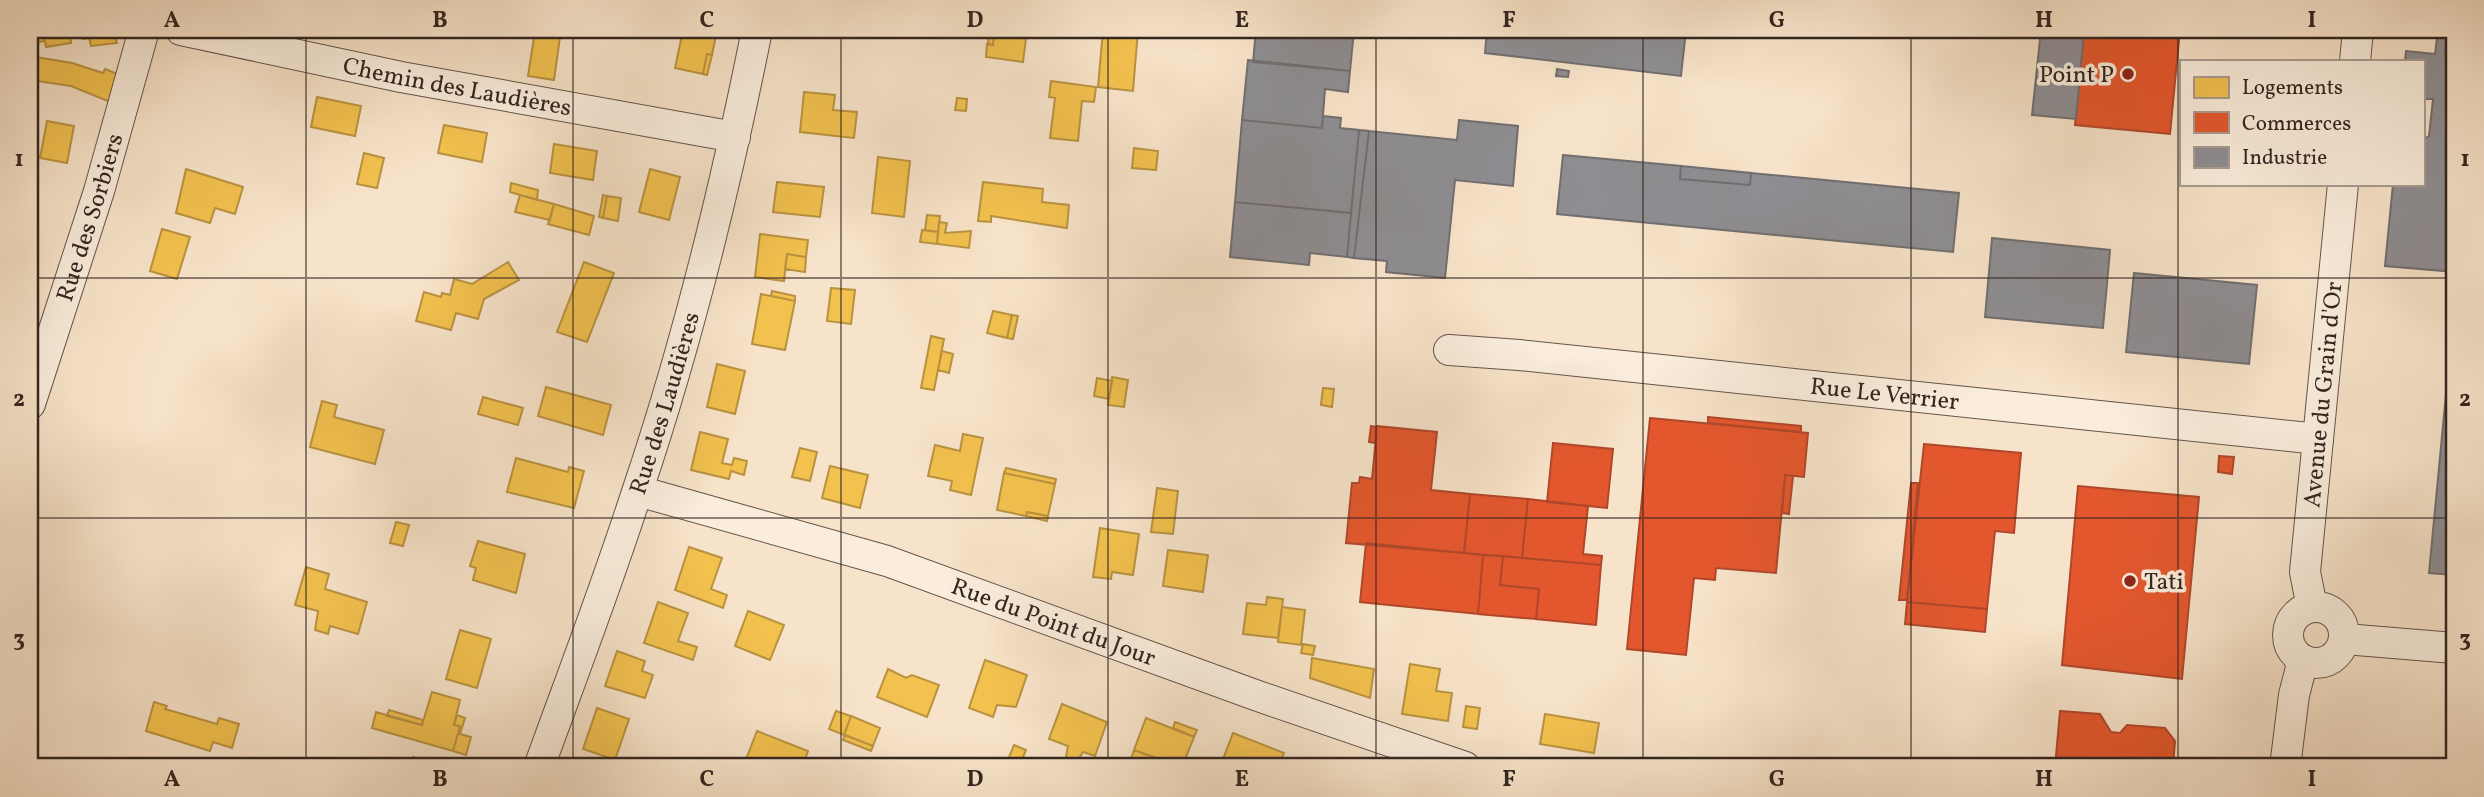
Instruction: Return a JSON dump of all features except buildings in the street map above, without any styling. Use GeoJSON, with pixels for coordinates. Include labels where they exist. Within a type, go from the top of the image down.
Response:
{"type":"FeatureCollection","features":[{"type":"Feature","properties":{"kind":"street","name":"Rue des Sorbiers"},"geometry":{"type":"LineString","coordinates":[[30,404],[99,191],[144,30]]}},
{"type":"Feature","properties":{"kind":"street","name":"Chemin des Laudières"},"geometry":{"type":"LineString","coordinates":[[181,30],[401,77],[735,137]]}},
{"type":"Feature","properties":{"kind":"street","name":"Rue des Laudières"},"geometry":{"type":"LineString","coordinates":[[539,767],[638,491],[679,353],[735,137],[757,30]]}},
{"type":"Feature","properties":{"kind":"street"},"geometry":{"type":"LineString","coordinates":[[2355,60],[2358,30]]}},
{"type":"Feature","properties":{"kind":"street","name":"Avenue du Grain d'Or"},"geometry":{"type":"LineString","coordinates":[[2312,607],[2305,572],[2343,186]]}},
{"type":"Feature","properties":{"kind":"street","name":"Rue Le Verrier"},"geometry":{"type":"LineString","coordinates":[[1449,350],[1519,355],[2318,439]]}},
{"type":"Feature","properties":{"kind":"street","name":"Rue du Point du Jour"},"geometry":{"type":"LineString","coordinates":[[638,491],[887,561],[1258,696],[1465,767]]}},
{"type":"Feature","properties":{"kind":"street"},"geometry":{"type":"LineString","coordinates":[[2312,607],[2326,608],[2339,617],[2345,639],[2333,658],[2322,663],[2303,660],[2289,644],[2288,632],[2298,613],[2312,607]]}},
{"type":"Feature","properties":{"kind":"street"},"geometry":{"type":"LineString","coordinates":[[2345,639],[2454,648]]}},
{"type":"Feature","properties":{"kind":"street"},"geometry":{"type":"LineString","coordinates":[[2285,767],[2294,695],[2303,660]]}},
{"type":"Feature","properties":{"kind":"place","name":"Point P"},"geometry":{"type":"Point","coordinates":[2128,74]}},
{"type":"Feature","properties":{"kind":"place","name":"Tati"},"geometry":{"type":"Point","coordinates":[2130,581]}}]}
